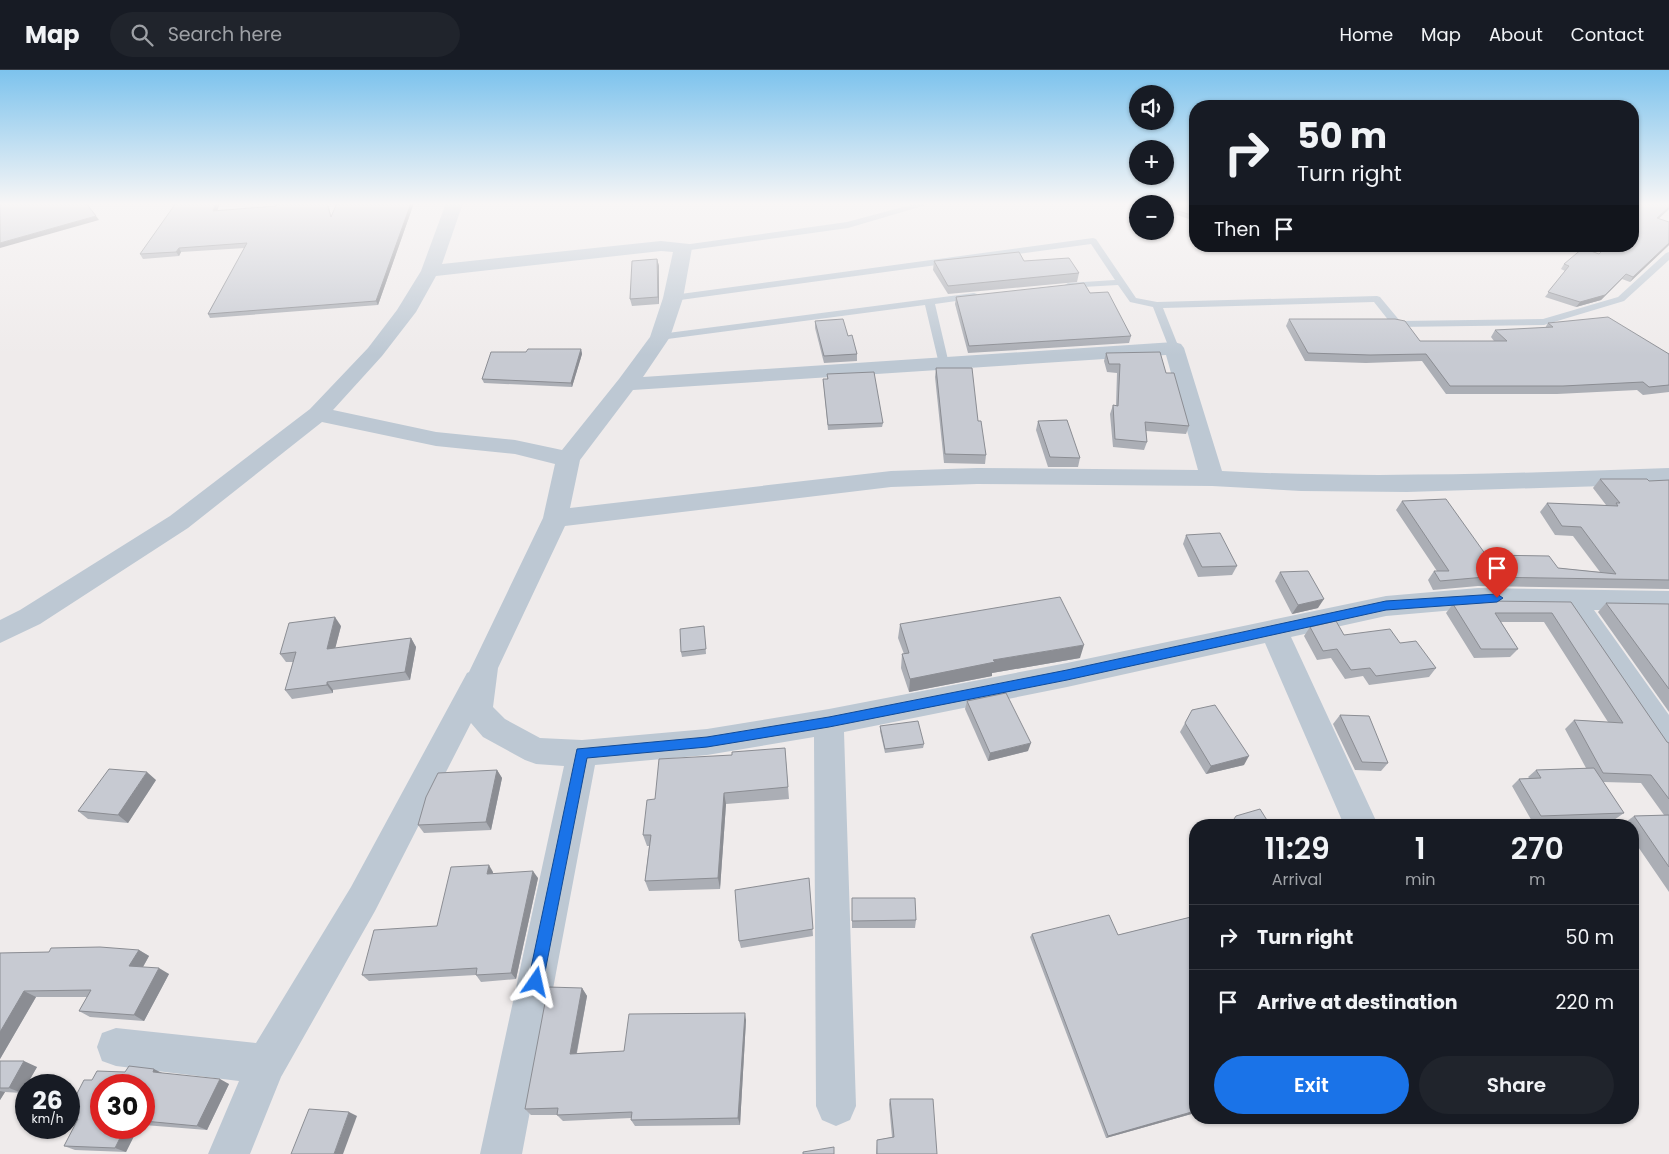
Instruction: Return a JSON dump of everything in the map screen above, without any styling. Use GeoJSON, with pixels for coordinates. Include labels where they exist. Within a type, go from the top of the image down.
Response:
{"type":"FeatureCollection","features":[{"type":"Feature","properties":{"kind":"street"},"geometry":{"type":"LineString","coordinates":[[0,632],[30,617],[179,522],[318,414],[375,352],[406,312],[430,271],[436,254]]}},
{"type":"Feature","properties":{"kind":"street"},"geometry":{"type":"LineString","coordinates":[[430,271],[591,254]]}},
{"type":"Feature","properties":{"kind":"street"},"geometry":{"type":"LineString","coordinates":[[229,1154],[266,1064],[363,899],[484,668],[556,518],[568,459],[627,384],[660,336],[673,298],[682,254]]}},
{"type":"Feature","properties":{"kind":"street"},"geometry":{"type":"LineString","coordinates":[[627,384],[1174,348],[1212,478]]}},
{"type":"Feature","properties":{"kind":"street"},"geometry":{"type":"LineString","coordinates":[[318,414],[436,439],[515,447],[568,459]]}},
{"type":"Feature","properties":{"kind":"street"},"geometry":{"type":"LineString","coordinates":[[556,518],[890,479],[977,476],[1212,478],[1301,483],[1407,484],[1669,476]]}},
{"type":"Feature","properties":{"kind":"street"},"geometry":{"type":"LineString","coordinates":[[484,668],[478,710],[494,728],[536,751],[582,753],[707,742],[829,722],[1067,675],[1386,606],[1478,598],[1669,601]]}},
{"type":"Feature","properties":{"kind":"street"},"geometry":{"type":"LineString","coordinates":[[1571,598],[1669,740]]}},
{"type":"Feature","properties":{"kind":"street"},"geometry":{"type":"LineString","coordinates":[[1273,629],[1358,819]]}},
{"type":"Feature","properties":{"kind":"street"},"geometry":{"type":"LineString","coordinates":[[829,722],[836,1106]]}},
{"type":"Feature","properties":{"kind":"street"},"geometry":{"type":"LineString","coordinates":[[501,1154],[582,753]]}},
{"type":"Feature","properties":{"kind":"street"},"geometry":{"type":"LineString","coordinates":[[116,1047],[266,1064]]}},
{"type":"Feature","properties":{"kind":"lane"},"geometry":{"type":"LineString","coordinates":[[673,298],[1000,254]]}},
{"type":"Feature","properties":{"kind":"lane"},"geometry":{"type":"LineString","coordinates":[[1102,254],[1133,300],[1158,305],[1377,299],[1397,324],[1544,322],[1621,299],[1669,255]]}},
{"type":"Feature","properties":{"kind":"lane"},"geometry":{"type":"LineString","coordinates":[[1053,287],[1122,282]]}},
{"type":"Feature","properties":{"kind":"lane"},"geometry":{"type":"LineString","coordinates":[[660,336],[986,295]]}},
{"type":"Feature","properties":{"kind":"lane"},"geometry":{"type":"LineString","coordinates":[[929,301],[944,364]]}},
{"type":"Feature","properties":{"kind":"lane"},"geometry":{"type":"LineString","coordinates":[[1158,305],[1174,348]]}},
{"type":"Feature","properties":{"kind":"building"},"geometry":{"type":"Polygon","coordinates":[[[241,254],[393,254],[376,301],[208,314],[241,254]]]}},
{"type":"Feature","properties":{"kind":"building"},"geometry":{"type":"Polygon","coordinates":[[[1020,254],[1024,261],[1069,258],[1079,273],[948,286],[934,261],[1020,254]]]}},
{"type":"Feature","properties":{"kind":"building"},"geometry":{"type":"Polygon","coordinates":[[[1576,254],[1658,254],[1633,277],[1626,274],[1605,295],[1580,302],[1548,292],[1569,266],[1564,264],[1576,254]]]}},
{"type":"Feature","properties":{"kind":"building"},"geometry":{"type":"Polygon","coordinates":[[[657,259],[658,297],[630,299],[632,261],[657,259]]]}},
{"type":"Feature","properties":{"kind":"building"},"geometry":{"type":"Polygon","coordinates":[[[1084,283],[1090,293],[1108,292],[1131,336],[969,346],[956,297],[1084,283]]]}},
{"type":"Feature","properties":{"kind":"building"},"geometry":{"type":"Polygon","coordinates":[[[1608,317],[1669,354],[1669,385],[1649,387],[1643,382],[1563,386],[1450,386],[1426,354],[1308,353],[1289,319],[1395,319],[1405,321],[1420,341],[1507,341],[1495,330],[1553,327],[1548,323],[1608,317]]]}},
{"type":"Feature","properties":{"kind":"building"},"geometry":{"type":"Polygon","coordinates":[[[843,319],[848,336],[852,335],[857,354],[824,356],[815,321],[843,319]]]}},
{"type":"Feature","properties":{"kind":"building"},"geometry":{"type":"Polygon","coordinates":[[[528,349],[581,349],[571,383],[482,379],[491,352],[526,352],[528,349]]]}},
{"type":"Feature","properties":{"kind":"building"},"geometry":{"type":"Polygon","coordinates":[[[1160,352],[1166,373],[1174,373],[1189,426],[1145,422],[1147,442],[1115,439],[1113,405],[1118,406],[1120,364],[1109,364],[1106,353],[1160,352]]]}},
{"type":"Feature","properties":{"kind":"building"},"geometry":{"type":"Polygon","coordinates":[[[936,368],[972,368],[978,421],[981,421],[986,455],[945,454],[936,368]]]}},
{"type":"Feature","properties":{"kind":"building"},"geometry":{"type":"Polygon","coordinates":[[[874,372],[883,423],[828,425],[823,379],[828,379],[827,374],[874,372]]]}},
{"type":"Feature","properties":{"kind":"building"},"geometry":{"type":"Polygon","coordinates":[[[1067,420],[1080,458],[1050,457],[1038,421],[1067,420]]]}},
{"type":"Feature","properties":{"kind":"building"},"geometry":{"type":"Polygon","coordinates":[[[1600,479],[1669,480],[1669,580],[1485,577],[1440,581],[1434,571],[1449,571],[1402,501],[1446,499],[1486,555],[1549,556],[1558,568],[1616,574],[1581,527],[1562,526],[1547,503],[1618,506],[1616,503],[1620,503],[1600,479]]]}},
{"type":"Feature","properties":{"kind":"building"},"geometry":{"type":"Polygon","coordinates":[[[1220,533],[1237,566],[1202,567],[1186,535],[1220,533]]]}},
{"type":"Feature","properties":{"kind":"building"},"geometry":{"type":"Polygon","coordinates":[[[1308,571],[1324,599],[1298,605],[1280,572],[1308,571]]]}},
{"type":"Feature","properties":{"kind":"building"},"geometry":{"type":"Polygon","coordinates":[[[1060,597],[1084,645],[993,660],[995,662],[910,679],[902,654],[909,653],[900,624],[1060,597]]]}},
{"type":"Feature","properties":{"kind":"building"},"geometry":{"type":"Polygon","coordinates":[[[1485,601],[1571,602],[1669,743],[1669,799],[1651,775],[1603,773],[1574,720],[1623,723],[1552,613],[1495,613],[1518,649],[1481,649],[1453,604],[1485,601]]]}},
{"type":"Feature","properties":{"kind":"building"},"geometry":{"type":"Polygon","coordinates":[[[1606,603],[1669,604],[1669,689],[1606,603]]]}},
{"type":"Feature","properties":{"kind":"building"},"geometry":{"type":"Polygon","coordinates":[[[335,617],[327,649],[411,638],[405,672],[327,682],[327,685],[285,690],[296,652],[280,654],[289,623],[335,617]]]}},
{"type":"Feature","properties":{"kind":"building"},"geometry":{"type":"Polygon","coordinates":[[[1336,621],[1344,635],[1390,629],[1400,643],[1416,641],[1436,668],[1376,676],[1370,668],[1351,670],[1337,649],[1323,651],[1310,627],[1336,621]]]}},
{"type":"Feature","properties":{"kind":"building"},"geometry":{"type":"Polygon","coordinates":[[[704,626],[706,649],[681,652],[680,629],[704,626]]]}},
{"type":"Feature","properties":{"kind":"building"},"geometry":{"type":"Polygon","coordinates":[[[1006,693],[1031,743],[990,753],[967,701],[1006,693]]]}},
{"type":"Feature","properties":{"kind":"building"},"geometry":{"type":"Polygon","coordinates":[[[1215,705],[1249,756],[1211,766],[1185,723],[1192,710],[1215,705]]]}},
{"type":"Feature","properties":{"kind":"building"},"geometry":{"type":"Polygon","coordinates":[[[1340,715],[1369,716],[1388,763],[1362,762],[1340,715]]]}},
{"type":"Feature","properties":{"kind":"building"},"geometry":{"type":"Polygon","coordinates":[[[918,721],[924,744],[885,749],[880,726],[918,721]]]}},
{"type":"Feature","properties":{"kind":"building"},"geometry":{"type":"Polygon","coordinates":[[[785,748],[788,787],[724,793],[718,878],[645,881],[651,835],[643,835],[647,800],[655,799],[659,759],[732,755],[732,752],[785,748]]]}},
{"type":"Feature","properties":{"kind":"building"},"geometry":{"type":"Polygon","coordinates":[[[1594,768],[1624,813],[1541,816],[1519,779],[1541,778],[1536,770],[1594,768]]]}},
{"type":"Feature","properties":{"kind":"building"},"geometry":{"type":"Polygon","coordinates":[[[109,769],[147,772],[118,815],[78,811],[109,769]]]}},
{"type":"Feature","properties":{"kind":"building"},"geometry":{"type":"Polygon","coordinates":[[[497,770],[486,822],[418,825],[426,797],[438,773],[497,770]]]}},
{"type":"Feature","properties":{"kind":"building"},"geometry":{"type":"Polygon","coordinates":[[[1260,809],[1266,819],[1234,819],[1236,816],[1260,809]]]}},
{"type":"Feature","properties":{"kind":"building"},"geometry":{"type":"Polygon","coordinates":[[[1669,815],[1669,867],[1639,823],[1639,819],[1636,819],[1634,816],[1669,815]]]}},
{"type":"Feature","properties":{"kind":"building"},"geometry":{"type":"Polygon","coordinates":[[[489,865],[487,874],[533,871],[511,973],[476,975],[477,968],[362,975],[374,930],[437,926],[451,867],[489,865]]]}},
{"type":"Feature","properties":{"kind":"building"},"geometry":{"type":"Polygon","coordinates":[[[809,878],[813,929],[739,941],[735,890],[809,878]]]}},
{"type":"Feature","properties":{"kind":"building"},"geometry":{"type":"Polygon","coordinates":[[[852,898],[915,898],[916,920],[852,921],[852,898]]]}},
{"type":"Feature","properties":{"kind":"building"},"geometry":{"type":"Polygon","coordinates":[[[1109,915],[1118,935],[1189,917],[1189,1113],[1108,1136],[1032,934],[1109,915]]]}},
{"type":"Feature","properties":{"kind":"building"},"geometry":{"type":"Polygon","coordinates":[[[100,947],[139,950],[129,966],[159,968],[134,1015],[79,1011],[91,990],[24,991],[0,1032],[0,953],[49,952],[51,948],[100,947]]]}},
{"type":"Feature","properties":{"kind":"building"},"geometry":{"type":"Polygon","coordinates":[[[548,987],[582,988],[570,1054],[624,1051],[629,1014],[745,1013],[738,1118],[631,1120],[632,1112],[557,1115],[558,1108],[525,1109],[548,987]]]}},
{"type":"Feature","properties":{"kind":"building"},"geometry":{"type":"Polygon","coordinates":[[[0,1061],[24,1061],[15,1074],[9,1088],[0,1088],[0,1061]]]}},
{"type":"Feature","properties":{"kind":"building"},"geometry":{"type":"Polygon","coordinates":[[[129,1066],[154,1069],[153,1072],[220,1079],[197,1126],[155,1122],[155,1074],[95,1074],[97,1071],[125,1072],[129,1066]]]}},
{"type":"Feature","properties":{"kind":"building"},"geometry":{"type":"Polygon","coordinates":[[[84,1080],[90,1080],[90,1139],[120,1139],[115,1148],[64,1146],[68,1139],[80,1139],[80,1088],[84,1080]]]}},
{"type":"Feature","properties":{"kind":"building"},"geometry":{"type":"Polygon","coordinates":[[[890,1099],[933,1099],[937,1154],[877,1154],[877,1140],[894,1137],[890,1099]]]}},
{"type":"Feature","properties":{"kind":"building"},"geometry":{"type":"Polygon","coordinates":[[[309,1109],[349,1112],[334,1154],[291,1154],[309,1109]]]}},
{"type":"Feature","properties":{"kind":"building"},"geometry":{"type":"Polygon","coordinates":[[[834,1147],[834,1154],[803,1154],[803,1152],[834,1147]]]}},
{"type":"Feature","properties":{"kind":"route"},"geometry":{"type":"LineString","coordinates":[[536,982],[582,753],[707,742],[829,722],[1067,675],[1386,606],[1497,598]]}}]}
